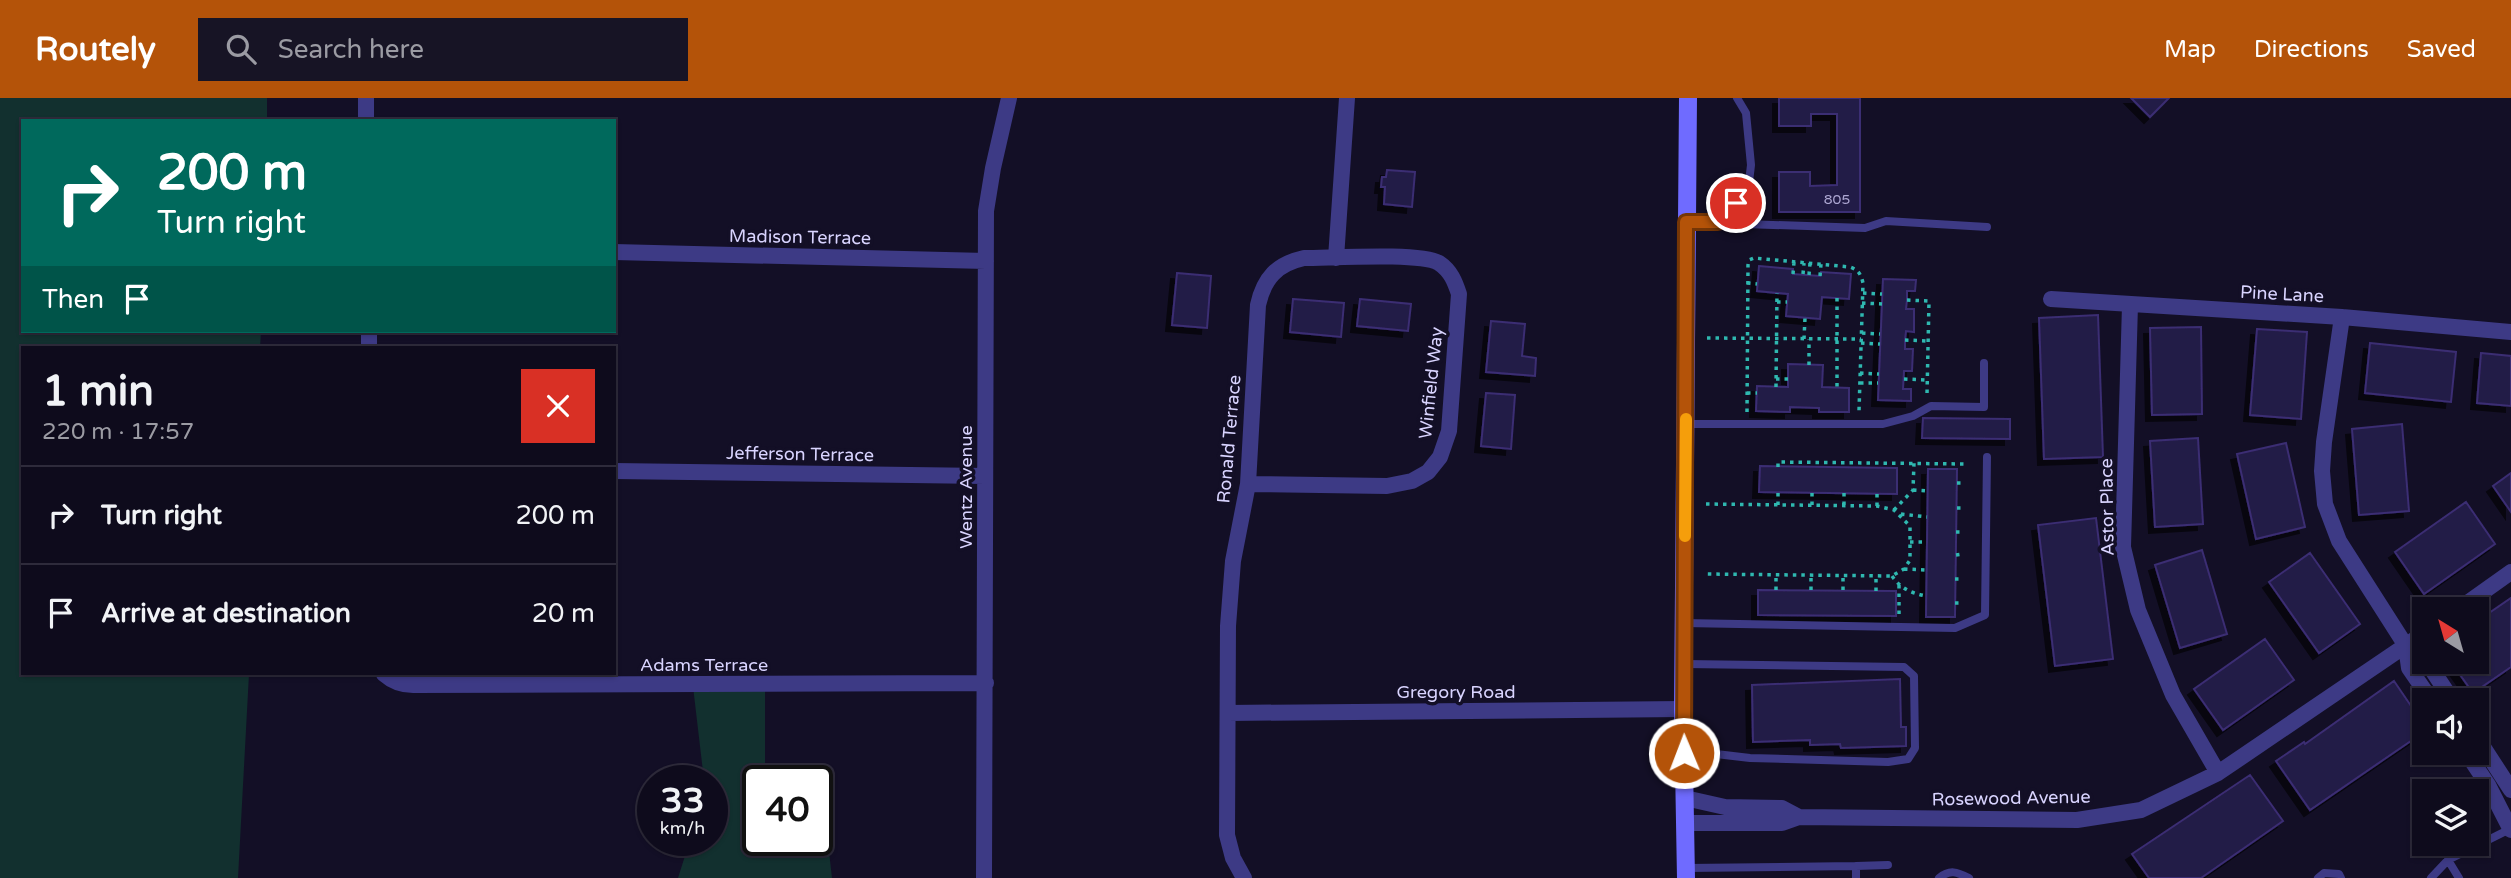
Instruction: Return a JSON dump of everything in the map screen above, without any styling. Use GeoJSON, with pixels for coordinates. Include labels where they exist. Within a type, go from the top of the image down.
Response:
{"type":"FeatureCollection","features":[{"type":"Feature","properties":{"kind":"street"},"geometry":{"type":"LineString","coordinates":[[366,98],[366,119]]}},
{"type":"Feature","properties":{"kind":"street","name":"Wentz Avenue"},"geometry":{"type":"LineString","coordinates":[[984,878],[986,211],[992,168],[1009,98]]}},
{"type":"Feature","properties":{"kind":"street"},"geometry":{"type":"LineString","coordinates":[[1336,258],[1347,98]]}},
{"type":"Feature","properties":{"kind":"street"},"geometry":{"type":"LineString","coordinates":[[1686,873],[1683,709],[1688,98]]}},
{"type":"Feature","properties":{"kind":"street","name":"Madison Terrace"},"geometry":{"type":"LineString","coordinates":[[616,252],[986,261]]}},
{"type":"Feature","properties":{"kind":"street","name":"Winfield Way"},"geometry":{"type":"LineString","coordinates":[[1248,484],[1400,485],[1428,472],[1440,457],[1448,439],[1459,294],[1455,282],[1448,271],[1426,258],[1336,258]]}},
{"type":"Feature","properties":{"kind":"street","name":"Ronald Terrace"},"geometry":{"type":"LineString","coordinates":[[1244,878],[1233,858],[1227,835],[1228,626],[1233,561],[1248,484],[1258,305],[1261,290],[1276,269],[1289,261],[1336,258]]}},
{"type":"Feature","properties":{"kind":"street","name":"Pine Lane"},"geometry":{"type":"LineString","coordinates":[[2051,299],[2342,317],[2511,332]]}},
{"type":"Feature","properties":{"kind":"street","name":"Astor Place"},"geometry":{"type":"LineString","coordinates":[[2130,305],[2123,547],[2138,610],[2172,695],[2218,773]]}},
{"type":"Feature","properties":{"kind":"street"},"geometry":{"type":"LineString","coordinates":[[2342,317],[2324,443],[2322,471],[2325,503],[2339,541],[2406,646],[2409,668],[2423,688]]}},
{"type":"Feature","properties":{"kind":"street","name":"Jefferson Terrace"},"geometry":{"type":"LineString","coordinates":[[616,471],[985,476]]}},
{"type":"Feature","properties":{"kind":"street"},"geometry":{"type":"LineString","coordinates":[[2476,597],[2511,572]]}},
{"type":"Feature","properties":{"kind":"street","name":"Rosewood Avenue"},"geometry":{"type":"LineString","coordinates":[[1686,823],[1782,823],[1798,817],[2077,820],[2141,810],[2218,773],[2412,642]]}},
{"type":"Feature","properties":{"kind":"street"},"geometry":{"type":"LineString","coordinates":[[2406,646],[2412,650]]}},
{"type":"Feature","properties":{"kind":"street","name":"Adams Terrace"},"geometry":{"type":"LineString","coordinates":[[385,675],[402,685],[986,683]]}},
{"type":"Feature","properties":{"kind":"street","name":"Gregory Road"},"geometry":{"type":"LineString","coordinates":[[1228,713],[1683,709]]}},
{"type":"Feature","properties":{"kind":"street"},"geometry":{"type":"LineString","coordinates":[[2489,756],[2511,790]]}},
{"type":"Feature","properties":{"kind":"street"},"geometry":{"type":"LineString","coordinates":[[2475,765],[2511,829]]}},
{"type":"Feature","properties":{"kind":"street","name":"Rosewood Avenue"},"geometry":{"type":"LineString","coordinates":[[1685,798],[1725,807],[1782,808],[1798,817]]}},
{"type":"Feature","properties":{"kind":"lane"},"geometry":{"type":"LineString","coordinates":[[1718,222],[1736,203],[1749,182],[1751,165],[1746,113],[1737,98]]}},
{"type":"Feature","properties":{"kind":"lane"},"geometry":{"type":"LineString","coordinates":[[1686,222],[1865,228],[1886,221],[1987,227]]}},
{"type":"Feature","properties":{"kind":"lane"},"geometry":{"type":"LineString","coordinates":[[1686,424],[1883,424],[1913,416],[1931,406],[1984,407],[1984,363]]}},
{"type":"Feature","properties":{"kind":"lane"},"geometry":{"type":"LineString","coordinates":[[1684,623],[1955,628],[1984,615],[1987,457]]}},
{"type":"Feature","properties":{"kind":"lane"},"geometry":{"type":"LineString","coordinates":[[1684,664],[1905,667],[1914,676],[1915,748],[1908,759],[1888,762],[1684,753]]}},
{"type":"Feature","properties":{"kind":"lane"},"geometry":{"type":"LineString","coordinates":[[2431,878],[2448,860],[2511,829]]}},
{"type":"Feature","properties":{"kind":"lane"},"geometry":{"type":"LineString","coordinates":[[2448,860],[2459,878]]}},
{"type":"Feature","properties":{"kind":"lane"},"geometry":{"type":"LineString","coordinates":[[1686,873],[1888,865]]}},
{"type":"Feature","properties":{"kind":"lane"},"geometry":{"type":"LineString","coordinates":[[1856,866],[1856,878]]}},
{"type":"Feature","properties":{"kind":"lane"},"geometry":{"type":"LineString","coordinates":[[1939,878],[1947,872],[1955,871],[1969,878]]}},
{"type":"Feature","properties":{"kind":"lane"},"geometry":{"type":"LineString","coordinates":[[2318,878],[2324,873],[2339,874],[2341,878]]}},
{"type":"Feature","properties":{"kind":"path"},"geometry":{"type":"LineString","coordinates":[[1746,424],[1747,283],[1749,260],[1754,258],[1833,265],[1856,269],[1861,275],[1863,293],[1859,424]]}},
{"type":"Feature","properties":{"kind":"path"},"geometry":{"type":"LineString","coordinates":[[1770,268],[1771,259]]}},
{"type":"Feature","properties":{"kind":"path"},"geometry":{"type":"LineString","coordinates":[[1793,274],[1794,261]]}},
{"type":"Feature","properties":{"kind":"path"},"geometry":{"type":"LineString","coordinates":[[1803,274],[1804,262]]}},
{"type":"Feature","properties":{"kind":"path"},"geometry":{"type":"LineString","coordinates":[[1809,275],[1810,263]]}},
{"type":"Feature","properties":{"kind":"path"},"geometry":{"type":"LineString","coordinates":[[1820,276],[1821,264]]}},
{"type":"Feature","properties":{"kind":"path"},"geometry":{"type":"LineString","coordinates":[[1833,265],[1833,273]]}},
{"type":"Feature","properties":{"kind":"path"},"geometry":{"type":"LineString","coordinates":[[1747,283],[1757,284]]}},
{"type":"Feature","properties":{"kind":"path"},"geometry":{"type":"LineString","coordinates":[[1776,387],[1777,293]]}},
{"type":"Feature","properties":{"kind":"path"},"geometry":{"type":"LineString","coordinates":[[1863,293],[1882,294]]}},
{"type":"Feature","properties":{"kind":"path"},"geometry":{"type":"LineString","coordinates":[[1837,298],[1838,388]]}},
{"type":"Feature","properties":{"kind":"path"},"geometry":{"type":"LineString","coordinates":[[1907,300],[1929,301],[1927,380],[1931,406]]}},
{"type":"Feature","properties":{"kind":"path"},"geometry":{"type":"LineString","coordinates":[[1777,302],[1787,302]]}},
{"type":"Feature","properties":{"kind":"path"},"geometry":{"type":"LineString","coordinates":[[1862,303],[1882,304]]}},
{"type":"Feature","properties":{"kind":"path"},"geometry":{"type":"LineString","coordinates":[[1805,318],[1808,365]]}},
{"type":"Feature","properties":{"kind":"path"},"geometry":{"type":"LineString","coordinates":[[1707,338],[1837,339],[1881,334]]}},
{"type":"Feature","properties":{"kind":"path"},"geometry":{"type":"LineString","coordinates":[[1861,338],[1880,344]]}},
{"type":"Feature","properties":{"kind":"path"},"geometry":{"type":"LineString","coordinates":[[1905,340],[1928,341]]}},
{"type":"Feature","properties":{"kind":"path"},"geometry":{"type":"LineString","coordinates":[[1860,373],[1879,374]]}},
{"type":"Feature","properties":{"kind":"path"},"geometry":{"type":"LineString","coordinates":[[1776,379],[1788,379]]}},
{"type":"Feature","properties":{"kind":"path"},"geometry":{"type":"LineString","coordinates":[[1904,379],[1927,380]]}},
{"type":"Feature","properties":{"kind":"path"},"geometry":{"type":"LineString","coordinates":[[1860,383],[1878,383]]}},
{"type":"Feature","properties":{"kind":"path"},"geometry":{"type":"LineString","coordinates":[[1747,393],[1757,393]]}},
{"type":"Feature","properties":{"kind":"path"},"geometry":{"type":"LineString","coordinates":[[1778,467],[1778,461],[1812,465],[1964,464]]}},
{"type":"Feature","properties":{"kind":"path"},"geometry":{"type":"LineString","coordinates":[[1894,510],[1913,489],[1914,463]]}},
{"type":"Feature","properties":{"kind":"path"},"geometry":{"type":"LineString","coordinates":[[1957,483],[1964,483]]}},
{"type":"Feature","properties":{"kind":"path"},"geometry":{"type":"LineString","coordinates":[[1913,489],[1928,491]]}},
{"type":"Feature","properties":{"kind":"path"},"geometry":{"type":"LineString","coordinates":[[1778,493],[1778,505]]}},
{"type":"Feature","properties":{"kind":"path"},"geometry":{"type":"LineString","coordinates":[[1812,493],[1812,505]]}},
{"type":"Feature","properties":{"kind":"path"},"geometry":{"type":"LineString","coordinates":[[1844,493],[1844,505]]}},
{"type":"Feature","properties":{"kind":"path"},"geometry":{"type":"LineString","coordinates":[[1877,494],[1877,506]]}},
{"type":"Feature","properties":{"kind":"path"},"geometry":{"type":"LineString","coordinates":[[1706,504],[1877,506],[1901,514],[1927,517]]}},
{"type":"Feature","properties":{"kind":"path"},"geometry":{"type":"LineString","coordinates":[[1956,508],[1963,508]]}},
{"type":"Feature","properties":{"kind":"path"},"geometry":{"type":"LineString","coordinates":[[1706,575],[1892,576],[1904,569],[1910,560],[1910,526],[1901,514]]}},
{"type":"Feature","properties":{"kind":"path"},"geometry":{"type":"LineString","coordinates":[[1956,532],[1963,532]]}},
{"type":"Feature","properties":{"kind":"path"},"geometry":{"type":"LineString","coordinates":[[1910,542],[1927,542]]}},
{"type":"Feature","properties":{"kind":"path"},"geometry":{"type":"LineString","coordinates":[[1956,555],[1963,554]]}},
{"type":"Feature","properties":{"kind":"path"},"geometry":{"type":"LineString","coordinates":[[1904,569],[1927,570]]}},
{"type":"Feature","properties":{"kind":"path"},"geometry":{"type":"LineString","coordinates":[[1776,576],[1776,590]]}},
{"type":"Feature","properties":{"kind":"path"},"geometry":{"type":"LineString","coordinates":[[1892,576],[1912,594],[1926,596]]}},
{"type":"Feature","properties":{"kind":"path"},"geometry":{"type":"LineString","coordinates":[[1811,577],[1811,590]]}},
{"type":"Feature","properties":{"kind":"path"},"geometry":{"type":"LineString","coordinates":[[1843,577],[1843,590]]}},
{"type":"Feature","properties":{"kind":"path"},"geometry":{"type":"LineString","coordinates":[[1876,578],[1876,591]]}},
{"type":"Feature","properties":{"kind":"path"},"geometry":{"type":"LineString","coordinates":[[1955,579],[1962,579]]}},
{"type":"Feature","properties":{"kind":"path"},"geometry":{"type":"LineString","coordinates":[[1899,585],[1899,627]]}},
{"type":"Feature","properties":{"kind":"path"},"geometry":{"type":"LineString","coordinates":[[1955,603],[1962,603]]}},
{"type":"Feature","properties":{"kind":"green space"},"geometry":{"type":"Polygon","coordinates":[[[0,98],[267,98],[267,119],[21,119],[21,333],[261,333],[260,346],[21,346],[21,675],[249,675],[238,878],[0,878],[0,98]]]}},
{"type":"Feature","properties":{"kind":"green space"},"geometry":{"type":"Polygon","coordinates":[[[765,677],[765,765],[742,765],[742,856],[829,856],[832,878],[678,878],[685,856],[728,856],[728,765],[702,765],[692,678],[765,677]]]}},
{"type":"Feature","properties":{"kind":"building"},"geometry":{"type":"Polygon","coordinates":[[[1779,98],[1860,98],[1860,212],[1779,212],[1779,172],[1810,172],[1810,186],[1837,185],[1837,114],[1811,114],[1811,126],[1779,126],[1779,98]]]}},
{"type":"Feature","properties":{"kind":"building"},"geometry":{"type":"Polygon","coordinates":[[[2131,98],[2169,98],[2150,117],[2131,98]]]}},
{"type":"Feature","properties":{"kind":"building"},"geometry":{"type":"Polygon","coordinates":[[[1387,170],[1415,172],[1412,207],[1384,204],[1385,187],[1381,187],[1382,177],[1386,177],[1387,170]]]}},
{"type":"Feature","properties":{"kind":"building"},"geometry":{"type":"Polygon","coordinates":[[[1759,266],[1793,269],[1793,274],[1851,274],[1849,299],[1822,297],[1820,319],[1786,316],[1788,294],[1757,291],[1759,266]]]}},
{"type":"Feature","properties":{"kind":"building"},"geometry":{"type":"Polygon","coordinates":[[[1177,273],[1211,276],[1207,328],[1172,325],[1177,273]]]}},
{"type":"Feature","properties":{"kind":"building"},"geometry":{"type":"Polygon","coordinates":[[[1883,279],[1916,280],[1915,291],[1907,291],[1906,309],[1914,309],[1914,332],[1906,331],[1905,340],[1905,349],[1913,349],[1912,371],[1904,371],[1903,389],[1911,389],[1911,401],[1878,400],[1883,279]]]}},
{"type":"Feature","properties":{"kind":"building"},"geometry":{"type":"Polygon","coordinates":[[[1293,299],[1344,303],[1341,337],[1290,332],[1293,299]]]}},
{"type":"Feature","properties":{"kind":"building"},"geometry":{"type":"Polygon","coordinates":[[[1360,299],[1411,304],[1408,331],[1357,326],[1360,299]]]}},
{"type":"Feature","properties":{"kind":"building"},"geometry":{"type":"Polygon","coordinates":[[[2098,315],[2103,457],[2044,459],[2039,318],[2098,315]]]}},
{"type":"Feature","properties":{"kind":"building"},"geometry":{"type":"Polygon","coordinates":[[[1491,321],[1525,324],[1522,356],[1536,358],[1535,376],[1486,372],[1491,321]]]}},
{"type":"Feature","properties":{"kind":"building"},"geometry":{"type":"Polygon","coordinates":[[[2201,327],[2202,414],[2152,415],[2150,328],[2201,327]]]}},
{"type":"Feature","properties":{"kind":"building"},"geometry":{"type":"Polygon","coordinates":[[[2257,329],[2307,332],[2301,419],[2250,415],[2257,329]]]}},
{"type":"Feature","properties":{"kind":"building"},"geometry":{"type":"Polygon","coordinates":[[[2370,343],[2456,352],[2451,402],[2365,393],[2370,343]]]}},
{"type":"Feature","properties":{"kind":"building"},"geometry":{"type":"Polygon","coordinates":[[[2481,353],[2511,356],[2511,406],[2477,403],[2481,353]]]}},
{"type":"Feature","properties":{"kind":"building"},"geometry":{"type":"Polygon","coordinates":[[[1788,364],[1823,365],[1822,387],[1849,388],[1849,412],[1819,412],[1819,408],[1790,407],[1790,412],[1756,411],[1757,386],[1788,387],[1788,364]]]}},
{"type":"Feature","properties":{"kind":"building"},"geometry":{"type":"Polygon","coordinates":[[[1486,393],[1515,395],[1511,449],[1481,446],[1486,393]]]}},
{"type":"Feature","properties":{"kind":"building"},"geometry":{"type":"Polygon","coordinates":[[[1923,418],[2010,419],[2010,439],[1922,438],[1923,418]]]}},
{"type":"Feature","properties":{"kind":"building"},"geometry":{"type":"Polygon","coordinates":[[[2402,424],[2409,511],[2359,515],[2352,429],[2402,424]]]}},
{"type":"Feature","properties":{"kind":"building"},"geometry":{"type":"Polygon","coordinates":[[[2198,438],[2203,524],[2155,527],[2150,441],[2198,438]]]}},
{"type":"Feature","properties":{"kind":"building"},"geometry":{"type":"Polygon","coordinates":[[[2286,443],[2305,527],[2256,539],[2237,454],[2286,443]]]}},
{"type":"Feature","properties":{"kind":"building"},"geometry":{"type":"Polygon","coordinates":[[[1760,466],[1897,468],[1897,494],[1759,492],[1760,466]]]}},
{"type":"Feature","properties":{"kind":"building"},"geometry":{"type":"Polygon","coordinates":[[[1928,469],[1957,469],[1955,617],[1926,617],[1928,469]]]}},
{"type":"Feature","properties":{"kind":"building"},"geometry":{"type":"Polygon","coordinates":[[[2511,473],[2511,512],[2493,486],[2511,473]]]}},
{"type":"Feature","properties":{"kind":"building"},"geometry":{"type":"Polygon","coordinates":[[[2466,502],[2495,544],[2424,594],[2395,552],[2466,502]]]}},
{"type":"Feature","properties":{"kind":"building"},"geometry":{"type":"Polygon","coordinates":[[[2096,518],[2113,659],[2055,666],[2038,525],[2096,518]]]}},
{"type":"Feature","properties":{"kind":"building"},"geometry":{"type":"Polygon","coordinates":[[[2202,550],[2227,634],[2180,648],[2155,565],[2202,550]]]}},
{"type":"Feature","properties":{"kind":"building"},"geometry":{"type":"Polygon","coordinates":[[[2310,553],[2360,624],[2319,653],[2269,582],[2310,553]]]}},
{"type":"Feature","properties":{"kind":"building"},"geometry":{"type":"Polygon","coordinates":[[[1758,590],[1896,591],[1896,616],[1758,615],[1758,590]]]}},
{"type":"Feature","properties":{"kind":"building"},"geometry":{"type":"Polygon","coordinates":[[[2511,598],[2511,667],[2480,688],[2469,688],[2460,674],[2489,674],[2489,613],[2511,598]]]}},
{"type":"Feature","properties":{"kind":"building"},"geometry":{"type":"Polygon","coordinates":[[[2265,639],[2294,680],[2223,730],[2194,689],[2265,639]]]}},
{"type":"Feature","properties":{"kind":"building"},"geometry":{"type":"Polygon","coordinates":[[[1900,679],[1901,727],[1906,727],[1906,746],[1841,748],[1840,744],[1810,745],[1810,740],[1753,742],[1752,685],[1900,679]]]}},
{"type":"Feature","properties":{"kind":"building"},"geometry":{"type":"Polygon","coordinates":[[[2394,681],[2412,707],[2412,740],[2310,810],[2276,761],[2304,742],[2305,744],[2394,681]]]}},
{"type":"Feature","properties":{"kind":"building"},"geometry":{"type":"Polygon","coordinates":[[[2250,775],[2283,821],[2201,878],[2149,878],[2132,854],[2250,775]]]}},
{"type":"Feature","properties":{"kind":"slow traffic"},"geometry":{"type":"LineString","coordinates":[[1685,536],[1686,419]]}},
{"type":"Feature","properties":{"kind":"route"},"geometry":{"type":"LineString","coordinates":[[1684,753],[1686,222],[1718,222],[1736,203]]}}]}
